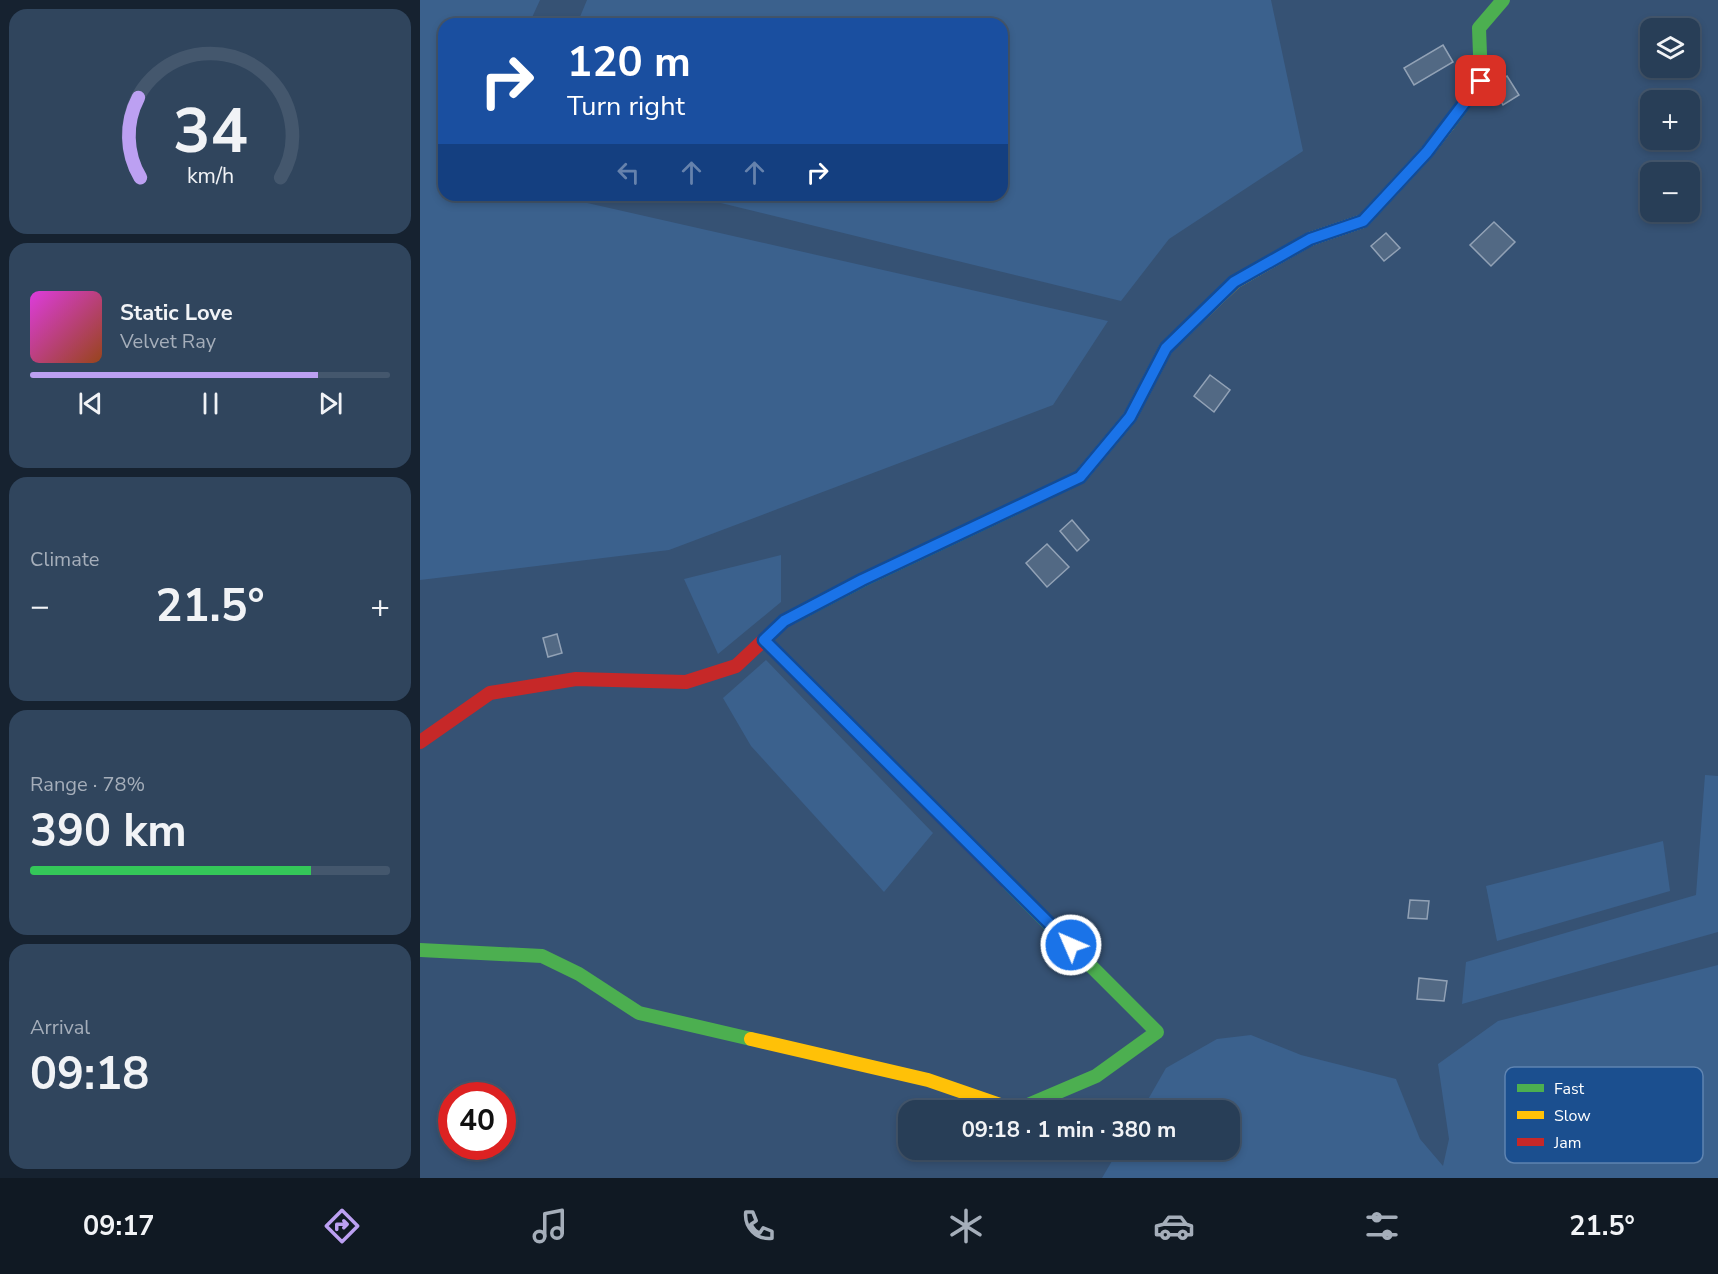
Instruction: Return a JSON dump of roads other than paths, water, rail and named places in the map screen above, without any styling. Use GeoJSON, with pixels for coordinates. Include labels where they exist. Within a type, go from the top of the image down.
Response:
{"type":"FeatureCollection","features":[{"type":"Feature","properties":{"kind":"street"},"geometry":{"type":"LineString","coordinates":[[420,742],[490,693],[576,679],[686,682],[736,666],[784,621],[862,580],[1080,477],[1130,417],[1166,348],[1234,282],[1310,239],[1363,221],[1427,152],[1481,81],[1479,28],[1503,0]]}},
{"type":"Feature","properties":{"kind":"street"},"geometry":{"type":"LineString","coordinates":[[764,640],[1157,1032],[1096,1076],[1040,1100]]}},
{"type":"Feature","properties":{"kind":"street"},"geometry":{"type":"LineString","coordinates":[[420,950],[542,956],[579,974],[639,1013],[928,1080],[987,1100]]}},
{"type":"Feature","properties":{"kind":"water"},"geometry":{"type":"Polygon","coordinates":[[[420,0],[540,0],[532,18],[438,18],[438,201],[578,201],[1108,321],[1053,405],[669,550],[420,580],[420,0]]]}},
{"type":"Feature","properties":{"kind":"water"},"geometry":{"type":"Polygon","coordinates":[[[587,0],[1271,0],[1303,151],[1169,239],[1121,301],[713,201],[1008,201],[1008,18],[580,18],[587,0]]]}},
{"type":"Feature","properties":{"kind":"water"},"geometry":{"type":"Polygon","coordinates":[[[781,555],[781,602],[718,654],[684,579],[781,555]]]}},
{"type":"Feature","properties":{"kind":"water"},"geometry":{"type":"Polygon","coordinates":[[[766,660],[933,833],[884,892],[751,746],[723,698],[766,660]]]}},
{"type":"Feature","properties":{"kind":"water"},"geometry":{"type":"Polygon","coordinates":[[[1705,775],[1718,776],[1718,932],[1462,1004],[1466,962],[1696,895],[1705,775]]]}},
{"type":"Feature","properties":{"kind":"water"},"geometry":{"type":"Polygon","coordinates":[[[1663,841],[1670,891],[1497,941],[1486,886],[1663,841]]]}},
{"type":"Feature","properties":{"kind":"water"},"geometry":{"type":"Polygon","coordinates":[[[1718,965],[1718,1178],[1102,1178],[1113,1160],[1240,1160],[1240,1100],[1148,1100],[1166,1068],[1217,1039],[1251,1035],[1301,1055],[1396,1079],[1420,1139],[1443,1166],[1449,1139],[1438,1064],[1498,1021],[1718,965]]]}}]}
